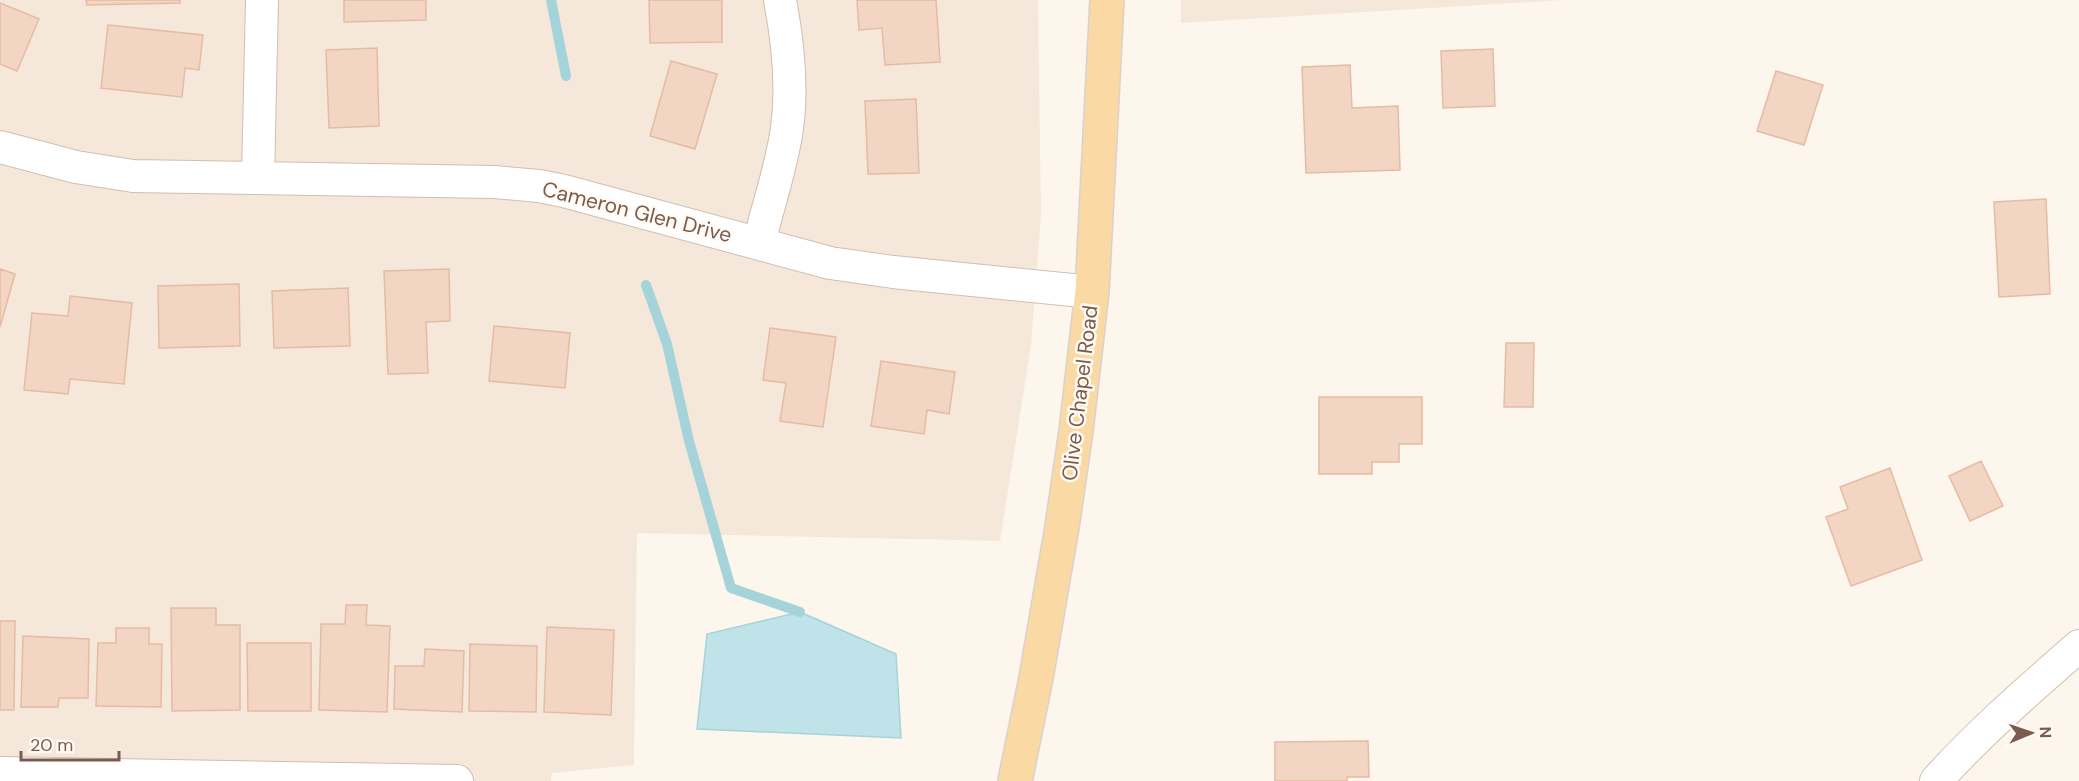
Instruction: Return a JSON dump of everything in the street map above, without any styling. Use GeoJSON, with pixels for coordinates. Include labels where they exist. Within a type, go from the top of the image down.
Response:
{"type":"FeatureCollection","features":[{"type":"Feature","properties":{"kind":"main road","name":"Olive Chapel Road"},"geometry":{"type":"LineString","coordinates":[[1015,781],[1034,688],[1076,431],[1092,292],[1107,0]]}},
{"type":"Feature","properties":{"kind":"street"},"geometry":{"type":"LineString","coordinates":[[258,178],[262,0]]}},
{"type":"Feature","properties":{"kind":"street"},"geometry":{"type":"LineString","coordinates":[[759,243],[787,129],[790,93],[787,37],[780,0]]}},
{"type":"Feature","properties":{"kind":"street","name":"Cameron Glen Drive"},"geometry":{"type":"LineString","coordinates":[[0,147],[76,167],[133,176],[494,182],[539,186],[622,206],[830,263],[893,272],[1092,292]]}},
{"type":"Feature","properties":{"kind":"street"},"geometry":{"type":"LineString","coordinates":[[1936,781],[2020,698],[2079,646]]}},
{"type":"Feature","properties":{"kind":"street"},"geometry":{"type":"LineString","coordinates":[[0,773],[277,780],[457,781]]}},
{"type":"Feature","properties":{"kind":"shaded area"},"geometry":{"type":"Polygon","coordinates":[[[0,0],[1038,0],[1041,216],[1031,345],[1000,541],[637,533],[634,765],[552,773],[551,781],[0,781],[0,0]]]}},
{"type":"Feature","properties":{"kind":"shaded area"},"geometry":{"type":"Polygon","coordinates":[[[1181,0],[1564,0],[1181,23],[1181,0]]]}},
{"type":"Feature","properties":{"kind":"water"},"geometry":{"type":"Polygon","coordinates":[[[800,612],[896,654],[901,738],[697,729],[707,634],[800,612]]]}},
{"type":"Feature","properties":{"kind":"building"},"geometry":{"type":"Polygon","coordinates":[[[86,0],[180,0],[180,3],[87,5],[86,0]]]}},
{"type":"Feature","properties":{"kind":"building"},"geometry":{"type":"Polygon","coordinates":[[[344,0],[426,0],[426,20],[344,22],[344,0]]]}},
{"type":"Feature","properties":{"kind":"building"},"geometry":{"type":"Polygon","coordinates":[[[649,0],[722,0],[722,42],[650,43],[649,0]]]}},
{"type":"Feature","properties":{"kind":"building"},"geometry":{"type":"Polygon","coordinates":[[[857,0],[936,0],[940,62],[885,65],[882,28],[859,30],[857,0]]]}},
{"type":"Feature","properties":{"kind":"building"},"geometry":{"type":"Polygon","coordinates":[[[0,3],[39,19],[17,71],[0,64],[0,3]]]}},
{"type":"Feature","properties":{"kind":"building"},"geometry":{"type":"Polygon","coordinates":[[[108,25],[203,35],[199,70],[185,68],[182,97],[101,88],[108,25]]]}},
{"type":"Feature","properties":{"kind":"building"},"geometry":{"type":"Polygon","coordinates":[[[377,48],[379,126],[329,128],[326,50],[377,48]]]}},
{"type":"Feature","properties":{"kind":"building"},"geometry":{"type":"Polygon","coordinates":[[[1493,49],[1495,106],[1443,108],[1441,51],[1493,49]]]}},
{"type":"Feature","properties":{"kind":"building"},"geometry":{"type":"Polygon","coordinates":[[[671,61],[717,74],[695,149],[650,136],[671,61]]]}},
{"type":"Feature","properties":{"kind":"building"},"geometry":{"type":"Polygon","coordinates":[[[1350,65],[1352,108],[1398,106],[1400,170],[1306,173],[1302,67],[1350,65]]]}},
{"type":"Feature","properties":{"kind":"building"},"geometry":{"type":"Polygon","coordinates":[[[1776,71],[1823,85],[1804,145],[1757,131],[1776,71]]]}},
{"type":"Feature","properties":{"kind":"building"},"geometry":{"type":"Polygon","coordinates":[[[916,99],[919,173],[868,174],[865,101],[916,99]]]}},
{"type":"Feature","properties":{"kind":"building"},"geometry":{"type":"Polygon","coordinates":[[[2046,199],[2050,294],[1999,297],[1994,202],[2046,199]]]}},
{"type":"Feature","properties":{"kind":"building"},"geometry":{"type":"Polygon","coordinates":[[[0,269],[15,274],[0,327],[0,269]]]}},
{"type":"Feature","properties":{"kind":"building"},"geometry":{"type":"Polygon","coordinates":[[[449,269],[450,321],[426,322],[428,373],[388,374],[384,271],[449,269]]]}},
{"type":"Feature","properties":{"kind":"building"},"geometry":{"type":"Polygon","coordinates":[[[239,284],[240,346],[159,348],[158,286],[239,284]]]}},
{"type":"Feature","properties":{"kind":"building"},"geometry":{"type":"Polygon","coordinates":[[[348,288],[350,346],[274,348],[272,291],[348,288]]]}},
{"type":"Feature","properties":{"kind":"building"},"geometry":{"type":"Polygon","coordinates":[[[70,296],[132,303],[124,384],[70,379],[68,394],[24,390],[32,313],[68,316],[70,296]]]}},
{"type":"Feature","properties":{"kind":"building"},"geometry":{"type":"Polygon","coordinates":[[[494,326],[570,333],[565,388],[489,381],[494,326]]]}},
{"type":"Feature","properties":{"kind":"building"},"geometry":{"type":"Polygon","coordinates":[[[770,328],[836,337],[823,427],[780,421],[786,383],[763,380],[770,328]]]}},
{"type":"Feature","properties":{"kind":"building"},"geometry":{"type":"Polygon","coordinates":[[[1506,343],[1534,343],[1533,407],[1504,407],[1506,343]]]}},
{"type":"Feature","properties":{"kind":"building"},"geometry":{"type":"Polygon","coordinates":[[[881,361],[955,372],[949,414],[927,410],[924,434],[871,426],[881,361]]]}},
{"type":"Feature","properties":{"kind":"building"},"geometry":{"type":"Polygon","coordinates":[[[1319,397],[1422,397],[1422,444],[1399,444],[1399,462],[1372,462],[1372,474],[1319,474],[1319,397]]]}},
{"type":"Feature","properties":{"kind":"building"},"geometry":{"type":"Polygon","coordinates":[[[1981,461],[2003,506],[1970,521],[1949,476],[1981,461]]]}},
{"type":"Feature","properties":{"kind":"building"},"geometry":{"type":"Polygon","coordinates":[[[1890,468],[1922,560],[1851,586],[1826,517],[1848,509],[1840,487],[1890,468]]]}},
{"type":"Feature","properties":{"kind":"building"},"geometry":{"type":"Polygon","coordinates":[[[346,605],[367,605],[366,625],[390,626],[387,712],[319,710],[321,624],[345,624],[346,605]]]}},
{"type":"Feature","properties":{"kind":"building"},"geometry":{"type":"Polygon","coordinates":[[[171,608],[216,608],[216,625],[240,625],[240,710],[172,711],[171,608]]]}},
{"type":"Feature","properties":{"kind":"building"},"geometry":{"type":"Polygon","coordinates":[[[0,621],[15,621],[14,710],[0,710],[0,621]]]}},
{"type":"Feature","properties":{"kind":"building"},"geometry":{"type":"Polygon","coordinates":[[[547,627],[614,630],[611,715],[544,712],[547,627]]]}},
{"type":"Feature","properties":{"kind":"building"},"geometry":{"type":"Polygon","coordinates":[[[116,628],[149,628],[149,644],[162,644],[161,707],[96,706],[98,643],[116,643],[116,628]]]}},
{"type":"Feature","properties":{"kind":"building"},"geometry":{"type":"Polygon","coordinates":[[[23,636],[89,639],[88,698],[59,698],[58,707],[21,707],[23,636]]]}},
{"type":"Feature","properties":{"kind":"building"},"geometry":{"type":"Polygon","coordinates":[[[247,643],[311,643],[311,711],[248,711],[247,643]]]}},
{"type":"Feature","properties":{"kind":"building"},"geometry":{"type":"Polygon","coordinates":[[[470,644],[537,646],[536,712],[469,711],[470,644]]]}},
{"type":"Feature","properties":{"kind":"building"},"geometry":{"type":"Polygon","coordinates":[[[425,649],[464,651],[462,712],[394,709],[395,666],[424,666],[425,649]]]}},
{"type":"Feature","properties":{"kind":"building"},"geometry":{"type":"Polygon","coordinates":[[[1368,741],[1369,777],[1347,777],[1347,781],[1275,781],[1275,742],[1368,741]]]}},
{"type":"Feature","properties":{"kind":"waterway"},"geometry":{"type":"LineString","coordinates":[[551,0],[566,76]]}},
{"type":"Feature","properties":{"kind":"waterway"},"geometry":{"type":"LineString","coordinates":[[646,285],[667,344],[689,441],[731,588],[800,612]]}}]}
